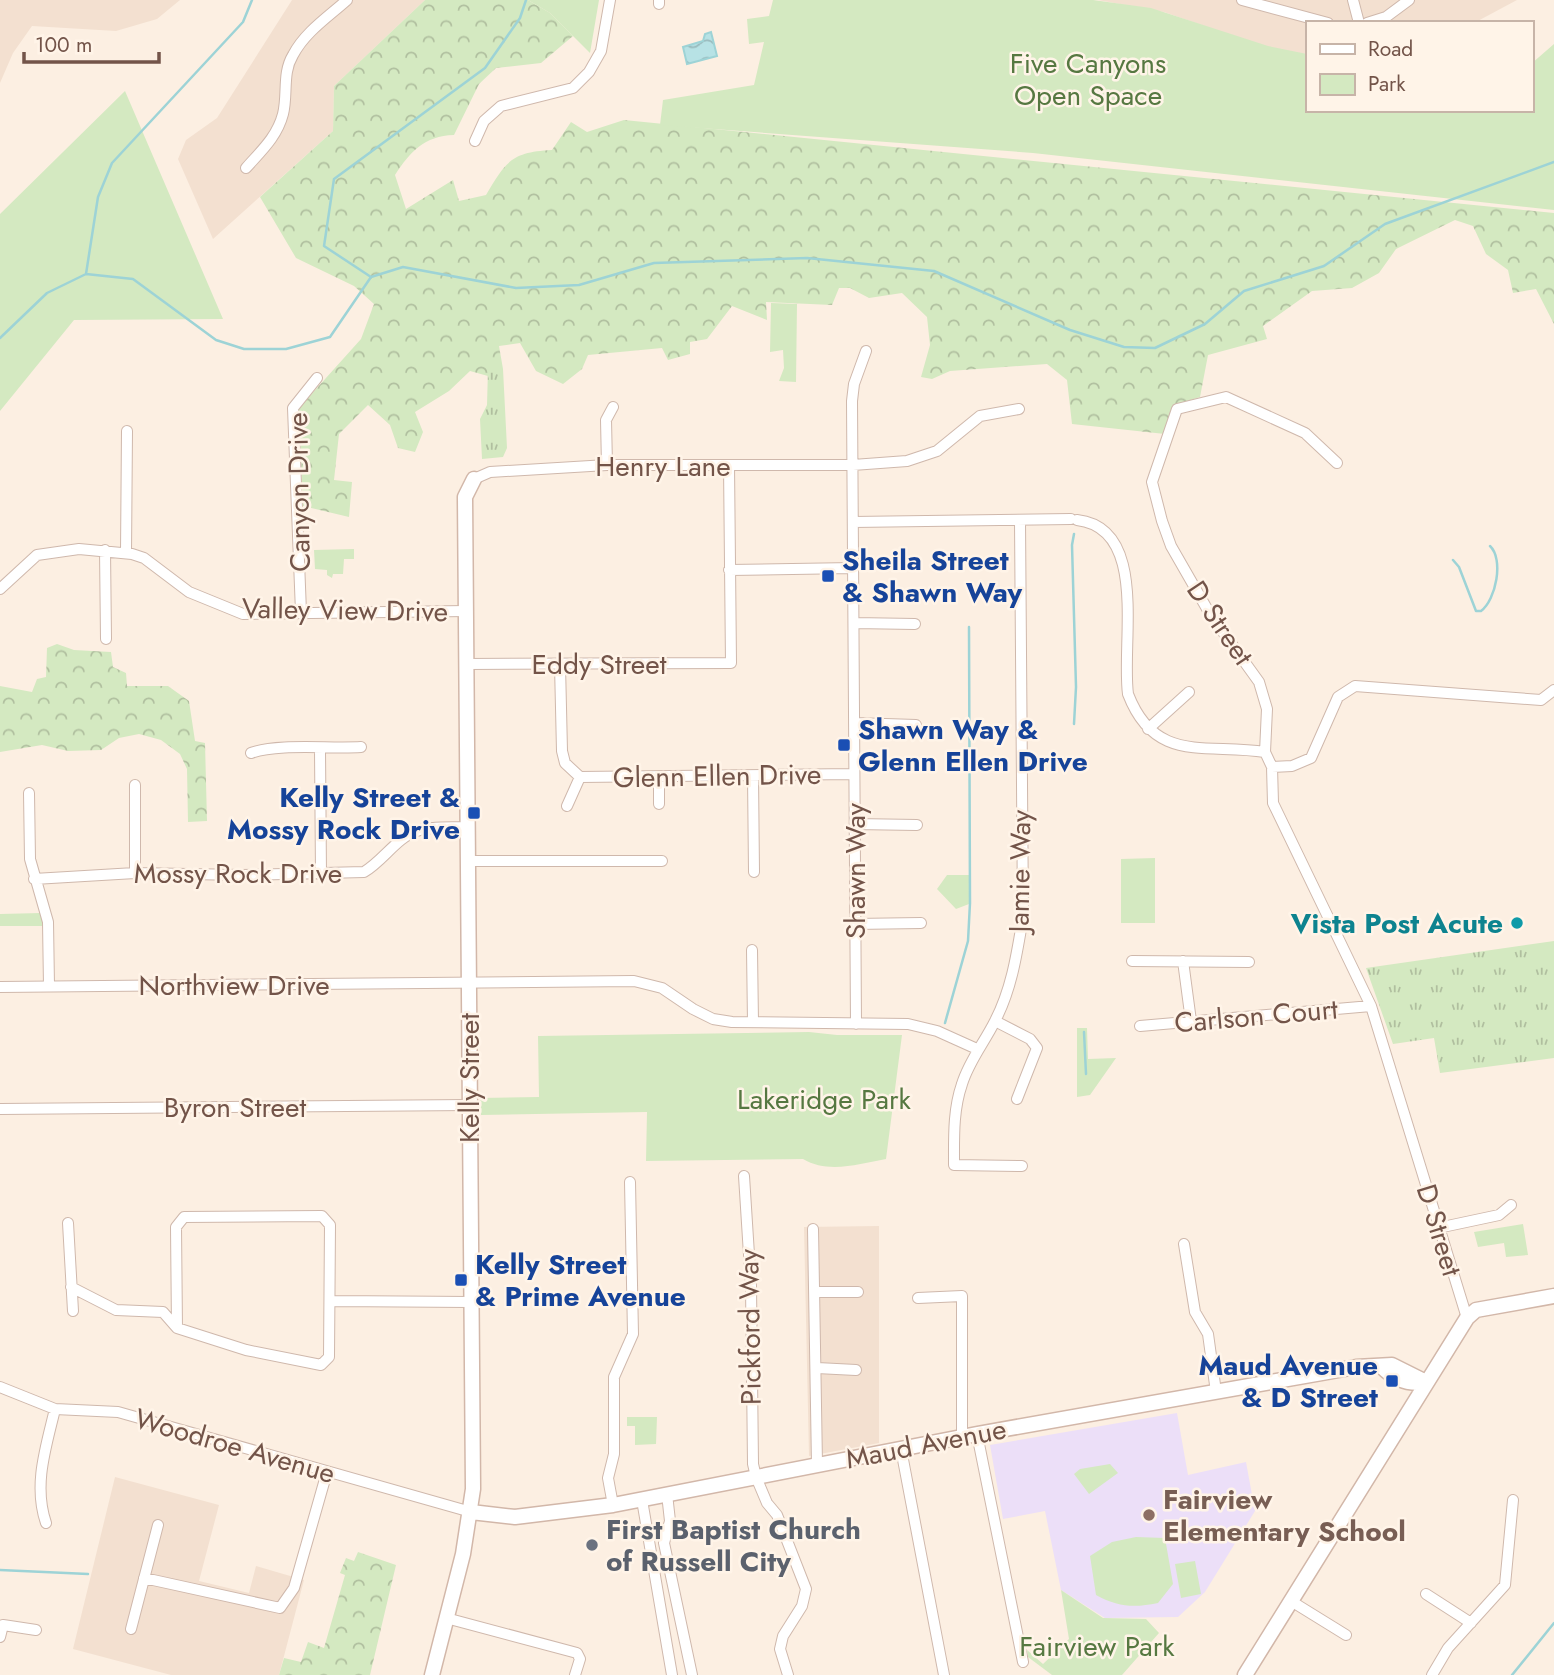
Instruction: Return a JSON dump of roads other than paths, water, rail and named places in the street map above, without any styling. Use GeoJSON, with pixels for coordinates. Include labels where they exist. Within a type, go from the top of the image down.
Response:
{"type":"FeatureCollection","features":[{"type":"Feature","properties":{"kind":"street"},"geometry":{"type":"LineString","coordinates":[[246,168],[274,138],[283,113],[286,73],[292,56],[305,37],[347,0]]}},
{"type":"Feature","properties":{"kind":"street"},"geometry":{"type":"LineString","coordinates":[[475,141],[484,121],[501,106],[573,88],[589,72],[601,51],[610,0]]}},
{"type":"Feature","properties":{"kind":"street"},"geometry":{"type":"LineString","coordinates":[[1242,0],[1321,21]]}},
{"type":"Feature","properties":{"kind":"street"},"geometry":{"type":"LineString","coordinates":[[1353,0],[1358,21]]}},
{"type":"Feature","properties":{"kind":"street"},"geometry":{"type":"LineString","coordinates":[[1373,21],[1386,17],[1409,0]]}},
{"type":"Feature","properties":{"kind":"street","name":"Shawn Way"},"geometry":{"type":"LineString","coordinates":[[856,1024],[852,401],[854,384],[866,351]]}},
{"type":"Feature","properties":{"kind":"street","name":"Canyon Drive"},"geometry":{"type":"LineString","coordinates":[[301,612],[293,408],[317,378]]}},
{"type":"Feature","properties":{"kind":"street","name":"D Street"},"geometry":{"type":"LineString","coordinates":[[1337,463],[1305,433],[1226,397],[1177,409],[1152,482],[1171,546],[1210,614],[1259,682],[1267,709],[1265,752],[1272,767],[1273,803],[1371,1006],[1467,1318]]}},
{"type":"Feature","properties":{"kind":"street"},"geometry":{"type":"LineString","coordinates":[[607,465],[606,420],[613,407]]}},
{"type":"Feature","properties":{"kind":"street","name":"Henry Lane"},"geometry":{"type":"LineString","coordinates":[[474,479],[490,471],[607,465],[853,465],[920,459],[937,451],[980,416],[1019,409]]}},
{"type":"Feature","properties":{"kind":"street"},"geometry":{"type":"LineString","coordinates":[[126,553],[127,431]]}},
{"type":"Feature","properties":{"kind":"street"},"geometry":{"type":"LineString","coordinates":[[729,466],[729,570],[853,568]]}},
{"type":"Feature","properties":{"kind":"street","name":"Kelly Street"},"geometry":{"type":"LineString","coordinates":[[432,1675],[471,1512],[465,497],[474,479]]}},
{"type":"Feature","properties":{"kind":"street"},"geometry":{"type":"LineString","coordinates":[[853,522],[1074,519],[1102,528],[1119,546],[1123,557],[1128,694],[1135,713],[1148,729],[1170,743],[1184,747],[1265,752]]}},
{"type":"Feature","properties":{"kind":"street","name":"Jamie Way"},"geometry":{"type":"LineString","coordinates":[[1020,521],[1023,917],[1014,975],[995,1021],[977,1049],[962,1082],[955,1110],[954,1165],[1022,1166]]}},
{"type":"Feature","properties":{"kind":"street","name":"Valley View Drive"},"geometry":{"type":"LineString","coordinates":[[0,589],[37,555],[79,549],[105,550],[147,560],[189,592],[243,614],[467,611]]}},
{"type":"Feature","properties":{"kind":"street"},"geometry":{"type":"LineString","coordinates":[[105,550],[106,639]]}},
{"type":"Feature","properties":{"kind":"street","name":"Eddy Street"},"geometry":{"type":"LineString","coordinates":[[467,664],[731,663],[729,570]]}},
{"type":"Feature","properties":{"kind":"street"},"geometry":{"type":"LineString","coordinates":[[854,623],[915,624]]}},
{"type":"Feature","properties":{"kind":"street"},"geometry":{"type":"LineString","coordinates":[[560,665],[562,751],[565,763],[580,777],[568,806]]}},
{"type":"Feature","properties":{"kind":"street"},"geometry":{"type":"LineString","coordinates":[[1272,767],[1292,766],[1311,758],[1338,697],[1354,686],[1542,700],[1554,690]]}},
{"type":"Feature","properties":{"kind":"street"},"geometry":{"type":"LineString","coordinates":[[1148,729],[1189,692]]}},
{"type":"Feature","properties":{"kind":"street"},"geometry":{"type":"LineString","coordinates":[[854,723],[916,725]]}},
{"type":"Feature","properties":{"kind":"street"},"geometry":{"type":"LineString","coordinates":[[251,753],[267,747],[320,750],[360,747]]}},
{"type":"Feature","properties":{"kind":"street"},"geometry":{"type":"LineString","coordinates":[[320,750],[321,874]]}},
{"type":"Feature","properties":{"kind":"street","name":"Glenn Ellen Drive"},"geometry":{"type":"LineString","coordinates":[[580,777],[854,774]]}},
{"type":"Feature","properties":{"kind":"street"},"geometry":{"type":"LineString","coordinates":[[753,776],[754,872]]}},
{"type":"Feature","properties":{"kind":"street"},"geometry":{"type":"LineString","coordinates":[[659,777],[659,804]]}},
{"type":"Feature","properties":{"kind":"street"},"geometry":{"type":"LineString","coordinates":[[135,785],[135,873]]}},
{"type":"Feature","properties":{"kind":"street"},"geometry":{"type":"LineString","coordinates":[[29,793],[30,859],[48,922],[49,986]]}},
{"type":"Feature","properties":{"kind":"street"},"geometry":{"type":"LineString","coordinates":[[855,824],[917,825]]}},
{"type":"Feature","properties":{"kind":"street","name":"Mossy Rock Drive"},"geometry":{"type":"LineString","coordinates":[[34,878],[135,873],[364,872],[381,862],[397,843],[416,831],[468,827]]}},
{"type":"Feature","properties":{"kind":"street"},"geometry":{"type":"LineString","coordinates":[[468,861],[662,860]]}},
{"type":"Feature","properties":{"kind":"street"},"geometry":{"type":"LineString","coordinates":[[855,924],[921,923]]}},
{"type":"Feature","properties":{"kind":"street"},"geometry":{"type":"LineString","coordinates":[[752,950],[753,1022]]}},
{"type":"Feature","properties":{"kind":"street"},"geometry":{"type":"LineString","coordinates":[[1132,961],[1249,962]]}},
{"type":"Feature","properties":{"kind":"street"},"geometry":{"type":"LineString","coordinates":[[1183,961],[1191,1021]]}},
{"type":"Feature","properties":{"kind":"street","name":"Northview Drive"},"geometry":{"type":"LineString","coordinates":[[0,987],[634,981],[662,988],[713,1019],[908,1024],[937,1031],[977,1049]]}},
{"type":"Feature","properties":{"kind":"street","name":"Carlson Court"},"geometry":{"type":"LineString","coordinates":[[1140,1026],[1371,1006]]}},
{"type":"Feature","properties":{"kind":"street"},"geometry":{"type":"LineString","coordinates":[[995,1021],[1030,1039],[1037,1048],[1017,1099]]}},
{"type":"Feature","properties":{"kind":"street","name":"Byron Street"},"geometry":{"type":"LineString","coordinates":[[0,1109],[470,1105]]}},
{"type":"Feature","properties":{"kind":"street","name":"Pickford Way"},"geometry":{"type":"LineString","coordinates":[[744,1176],[751,1286],[756,1477]]}},
{"type":"Feature","properties":{"kind":"street"},"geometry":{"type":"LineString","coordinates":[[613,1505],[608,1478],[614,1454],[614,1377],[633,1334],[630,1182]]}},
{"type":"Feature","properties":{"kind":"street"},"geometry":{"type":"LineString","coordinates":[[1438,1228],[1499,1214],[1511,1205]]}},
{"type":"Feature","properties":{"kind":"street"},"geometry":{"type":"LineString","coordinates":[[71,1287],[116,1310],[163,1312],[177,1328],[246,1350],[321,1365],[329,1357],[330,1225],[322,1216],[184,1217],[176,1227],[177,1328]]}},
{"type":"Feature","properties":{"kind":"street"},"geometry":{"type":"LineString","coordinates":[[68,1223],[73,1311]]}},
{"type":"Feature","properties":{"kind":"street"},"geometry":{"type":"LineString","coordinates":[[813,1229],[817,1464]]}},
{"type":"Feature","properties":{"kind":"street"},"geometry":{"type":"LineString","coordinates":[[1184,1244],[1195,1312],[1208,1334],[1216,1392]]}},
{"type":"Feature","properties":{"kind":"street"},"geometry":{"type":"LineString","coordinates":[[816,1292],[858,1292]]}},
{"type":"Feature","properties":{"kind":"street"},"geometry":{"type":"LineString","coordinates":[[918,1298],[962,1296],[962,1437]]}},
{"type":"Feature","properties":{"kind":"street"},"geometry":{"type":"LineString","coordinates":[[1245,1675],[1467,1318],[1476,1310],[1554,1296]]}},
{"type":"Feature","properties":{"kind":"street"},"geometry":{"type":"LineString","coordinates":[[331,1301],[470,1302]]}},
{"type":"Feature","properties":{"kind":"street"},"geometry":{"type":"LineString","coordinates":[[1406,1369],[1441,1359]]}},
{"type":"Feature","properties":{"kind":"street","name":"Maud Avenue"},"geometry":{"type":"LineString","coordinates":[[471,1512],[515,1517],[613,1505],[978,1434],[1356,1367],[1392,1365],[1406,1369],[1426,1382]]}},
{"type":"Feature","properties":{"kind":"street"},"geometry":{"type":"LineString","coordinates":[[1381,1367],[1390,1375],[1412,1385],[1426,1382]]}},
{"type":"Feature","properties":{"kind":"street"},"geometry":{"type":"LineString","coordinates":[[817,1368],[856,1370]]}},
{"type":"Feature","properties":{"kind":"street","name":"Woodroe Avenue"},"geometry":{"type":"LineString","coordinates":[[0,1387],[55,1409],[118,1412],[471,1512]]}},
{"type":"Feature","properties":{"kind":"street"},"geometry":{"type":"LineString","coordinates":[[46,1523],[39,1504],[40,1479],[55,1409]]}},
{"type":"Feature","properties":{"kind":"street"},"geometry":{"type":"LineString","coordinates":[[978,1434],[1023,1662]]}},
{"type":"Feature","properties":{"kind":"street"},"geometry":{"type":"LineString","coordinates":[[901,1449],[944,1675]]}},
{"type":"Feature","properties":{"kind":"street"},"geometry":{"type":"LineString","coordinates":[[144,1578],[280,1608],[294,1588],[327,1472]]}},
{"type":"Feature","properties":{"kind":"street"},"geometry":{"type":"LineString","coordinates":[[756,1477],[767,1503],[777,1515],[806,1589],[802,1606],[783,1636],[780,1649],[788,1675]]}},
{"type":"Feature","properties":{"kind":"street"},"geometry":{"type":"LineString","coordinates":[[667,1494],[670,1521],[664,1543],[692,1675]]}},
{"type":"Feature","properties":{"kind":"street"},"geometry":{"type":"LineString","coordinates":[[642,1500],[672,1675]]}},
{"type":"Feature","properties":{"kind":"street"},"geometry":{"type":"LineString","coordinates":[[1432,1675],[1448,1648],[1505,1585],[1513,1500]]}},
{"type":"Feature","properties":{"kind":"street"},"geometry":{"type":"LineString","coordinates":[[131,1629],[158,1525]]}},
{"type":"Feature","properties":{"kind":"street"},"geometry":{"type":"LineString","coordinates":[[1426,1594],[1471,1623]]}},
{"type":"Feature","properties":{"kind":"street"},"geometry":{"type":"LineString","coordinates":[[1291,1601],[1346,1635]]}},
{"type":"Feature","properties":{"kind":"street"},"geometry":{"type":"LineString","coordinates":[[446,1618],[577,1653],[580,1659],[575,1675]]}},
{"type":"Feature","properties":{"kind":"street"},"geometry":{"type":"LineString","coordinates":[[0,1637],[3,1625],[36,1630]]}},
{"type":"Feature","properties":{"kind":"water"},"geometry":{"type":"Polygon","coordinates":[[[711,32],[717,56],[687,64],[683,47],[703,41],[705,34],[711,32]]]}},
{"type":"Feature","properties":{"kind":"waterway"},"geometry":{"type":"LineString","coordinates":[[86,274],[98,197],[112,163],[243,22],[252,0]]}},
{"type":"Feature","properties":{"kind":"waterway"},"geometry":{"type":"LineString","coordinates":[[371,277],[324,246],[334,179],[485,68],[520,18],[526,0]]}},
{"type":"Feature","properties":{"kind":"waterway"},"geometry":{"type":"LineString","coordinates":[[0,338],[47,293],[86,274],[133,279],[216,340],[244,349],[286,349],[330,337],[371,277],[403,267],[516,288],[579,285],[654,263],[807,258],[934,271],[1070,330],[1124,347],[1155,348],[1205,324],[1244,291],[1324,266],[1385,224],[1554,162]]}},
{"type":"Feature","properties":{"kind":"waterway"},"geometry":{"type":"LineString","coordinates":[[1074,534],[1074,724]]}},
{"type":"Feature","properties":{"kind":"waterway"},"geometry":{"type":"LineString","coordinates":[[1453,560],[1459,567],[1476,611],[1481,611],[1491,598],[1496,579],[1497,560],[1490,546]]}},
{"type":"Feature","properties":{"kind":"waterway"},"geometry":{"type":"LineString","coordinates":[[945,1023],[968,941],[969,627]]}},
{"type":"Feature","properties":{"kind":"waterway"},"geometry":{"type":"LineString","coordinates":[[1084,1032],[1086,1074]]}},
{"type":"Feature","properties":{"kind":"waterway"},"geometry":{"type":"LineString","coordinates":[[0,1570],[88,1574]]}},
{"type":"Feature","properties":{"kind":"waterway"},"geometry":{"type":"LineString","coordinates":[[1512,1675],[1554,1623]]}},
{"type":"Feature","properties":{"kind":"place","name":"Sheila Street & Shawn Way"},"geometry":{"type":"Point","coordinates":[828,576]}},
{"type":"Feature","properties":{"kind":"place","name":"Shawn Way & Glenn Ellen Drive"},"geometry":{"type":"Point","coordinates":[844,745]}},
{"type":"Feature","properties":{"kind":"place","name":"Kelly Street & Mossy Rock Drive"},"geometry":{"type":"Point","coordinates":[474,813]}},
{"type":"Feature","properties":{"kind":"place","name":"Vista Post Acute"},"geometry":{"type":"Point","coordinates":[1517,923]}},
{"type":"Feature","properties":{"kind":"place","name":"Kelly Street & Prime Avenue"},"geometry":{"type":"Point","coordinates":[461,1280]}},
{"type":"Feature","properties":{"kind":"place","name":"Maud Avenue & D Street"},"geometry":{"type":"Point","coordinates":[1392,1381]}},
{"type":"Feature","properties":{"kind":"place","name":"Fairview Elementary School"},"geometry":{"type":"Point","coordinates":[1149,1515]}},
{"type":"Feature","properties":{"kind":"place","name":"First Baptist Church of Russell City"},"geometry":{"type":"Point","coordinates":[592,1545]}},
{"type":"Feature","properties":{"kind":"park label","name":"Five Canyons Open Space"},"geometry":{"type":"Point","coordinates":[1088,79]}},
{"type":"Feature","properties":{"kind":"park label","name":"Lakeridge Park"},"geometry":{"type":"Point","coordinates":[824,1099]}},
{"type":"Feature","properties":{"kind":"park label","name":"Fairview Park"},"geometry":{"type":"Point","coordinates":[1097,1646]}}]}
